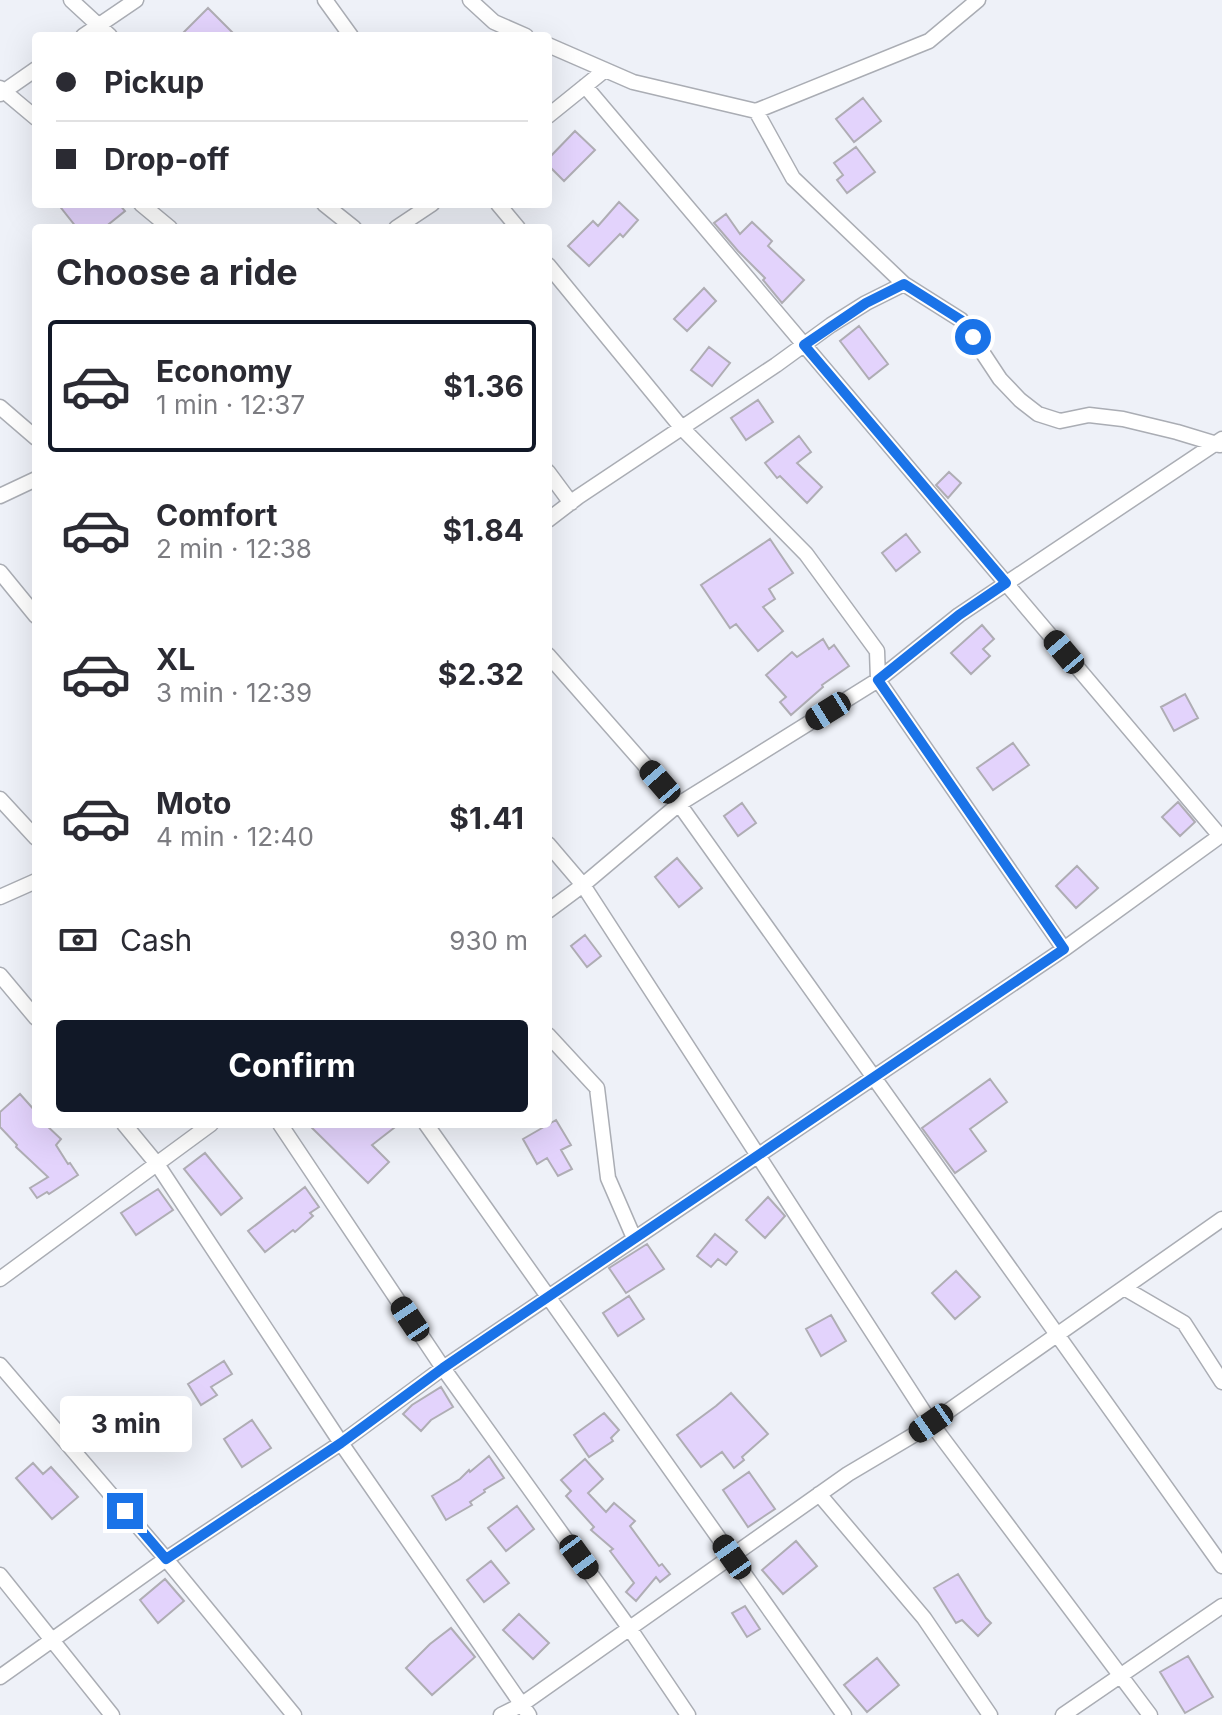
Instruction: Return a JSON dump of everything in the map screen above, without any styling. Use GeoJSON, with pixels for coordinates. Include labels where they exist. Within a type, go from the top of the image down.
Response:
{"type":"FeatureCollection","features":[{"type":"Feature","properties":{"kind":"street"},"geometry":{"type":"LineString","coordinates":[[71,0],[105,32]]}},
{"type":"Feature","properties":{"kind":"street"},"geometry":{"type":"LineString","coordinates":[[89,32],[136,0]]}},
{"type":"Feature","properties":{"kind":"street"},"geometry":{"type":"LineString","coordinates":[[325,0],[348,32]]}},
{"type":"Feature","properties":{"kind":"street"},"geometry":{"type":"LineString","coordinates":[[470,0],[494,22],[517,32]]}},
{"type":"Feature","properties":{"kind":"street"},"geometry":{"type":"LineString","coordinates":[[552,47],[633,82],[756,111],[929,41],[978,0]]}},
{"type":"Feature","properties":{"kind":"street"},"geometry":{"type":"LineString","coordinates":[[552,113],[605,70]]}},
{"type":"Feature","properties":{"kind":"street"},"geometry":{"type":"LineString","coordinates":[[32,72],[1,91],[32,115]]}},
{"type":"Feature","properties":{"kind":"street"},"geometry":{"type":"LineString","coordinates":[[0,1677],[166,1559],[341,1443],[548,1296],[1064,949],[1220,836],[585,86]]}},
{"type":"Feature","properties":{"kind":"street"},"geometry":{"type":"LineString","coordinates":[[756,111],[793,178],[904,284],[961,320],[1000,379],[1038,414],[1060,421],[1089,415],[1123,419],[1219,443]]}},
{"type":"Feature","properties":{"kind":"street"},"geometry":{"type":"LineString","coordinates":[[146,208],[165,224]]}},
{"type":"Feature","properties":{"kind":"street"},"geometry":{"type":"LineString","coordinates":[[329,208],[349,224]]}},
{"type":"Feature","properties":{"kind":"street"},"geometry":{"type":"LineString","coordinates":[[402,224],[426,208]]}},
{"type":"Feature","properties":{"kind":"street"},"geometry":{"type":"LineString","coordinates":[[501,208],[515,224]]}},
{"type":"Feature","properties":{"kind":"street"},"geometry":{"type":"LineString","coordinates":[[552,270],[681,427],[806,554],[877,651],[878,680],[1064,949]]}},
{"type":"Feature","properties":{"kind":"street"},"geometry":{"type":"LineString","coordinates":[[552,517],[866,303],[904,284]]}},
{"type":"Feature","properties":{"kind":"street"},"geometry":{"type":"LineString","coordinates":[[0,407],[32,435]]}},
{"type":"Feature","properties":{"kind":"street"},"geometry":{"type":"LineString","coordinates":[[552,908],[679,804],[878,680],[959,615],[1219,443]]}},
{"type":"Feature","properties":{"kind":"street"},"geometry":{"type":"LineString","coordinates":[[552,477],[571,503]]}},
{"type":"Feature","properties":{"kind":"street"},"geometry":{"type":"LineString","coordinates":[[0,496],[32,481]]}},
{"type":"Feature","properties":{"kind":"street"},"geometry":{"type":"LineString","coordinates":[[0,572],[32,611]]}},
{"type":"Feature","properties":{"kind":"street"},"geometry":{"type":"LineString","coordinates":[[552,660],[679,804],[1222,1566]]}},
{"type":"Feature","properties":{"kind":"street"},"geometry":{"type":"LineString","coordinates":[[0,799],[32,834]]}},
{"type":"Feature","properties":{"kind":"street"},"geometry":{"type":"LineString","coordinates":[[552,849],[583,885],[931,1423],[1150,1715]]}},
{"type":"Feature","properties":{"kind":"street"},"geometry":{"type":"LineString","coordinates":[[0,897],[32,883]]}},
{"type":"Feature","properties":{"kind":"street"},"geometry":{"type":"LineString","coordinates":[[0,975],[32,1013]]}},
{"type":"Feature","properties":{"kind":"street"},"geometry":{"type":"LineString","coordinates":[[552,1039],[597,1088],[608,1178],[634,1238]]}},
{"type":"Feature","properties":{"kind":"street"},"geometry":{"type":"LineString","coordinates":[[127,1128],[157,1164],[341,1443],[525,1710]]}},
{"type":"Feature","properties":{"kind":"street"},"geometry":{"type":"LineString","coordinates":[[0,1279],[206,1128]]}},
{"type":"Feature","properties":{"kind":"street"},"geometry":{"type":"LineString","coordinates":[[283,1128],[443,1368],[688,1715]]}},
{"type":"Feature","properties":{"kind":"street"},"geometry":{"type":"LineString","coordinates":[[429,1128],[844,1715]]}},
{"type":"Feature","properties":{"kind":"street"},"geometry":{"type":"LineString","coordinates":[[501,1715],[525,1710],[630,1629],[819,1494],[931,1423],[1222,1219]]}},
{"type":"Feature","properties":{"kind":"street"},"geometry":{"type":"LineString","coordinates":[[1124,1288],[1184,1323],[1222,1382]]}},
{"type":"Feature","properties":{"kind":"street"},"geometry":{"type":"LineString","coordinates":[[0,1365],[294,1715]]}},
{"type":"Feature","properties":{"kind":"street"},"geometry":{"type":"LineString","coordinates":[[819,1494],[924,1618],[990,1715]]}},
{"type":"Feature","properties":{"kind":"street"},"geometry":{"type":"LineString","coordinates":[[0,1575],[112,1715]]}},
{"type":"Feature","properties":{"kind":"street"},"geometry":{"type":"LineString","coordinates":[[1063,1715],[1222,1606]]}},
{"type":"Feature","properties":{"kind":"building"},"geometry":{"type":"Polygon","coordinates":[[[208,8],[232,32],[184,32],[208,8]]]}},
{"type":"Feature","properties":{"kind":"building"},"geometry":{"type":"Polygon","coordinates":[[[863,98],[881,121],[854,142],[836,119],[863,98]]]}},
{"type":"Feature","properties":{"kind":"building"},"geometry":{"type":"Polygon","coordinates":[[[575,131],[595,150],[564,181],[552,169],[552,155],[575,131]]]}},
{"type":"Feature","properties":{"kind":"building"},"geometry":{"type":"Polygon","coordinates":[[[856,147],[875,172],[847,193],[837,180],[843,175],[834,163],[856,147]]]}},
{"type":"Feature","properties":{"kind":"building"},"geometry":{"type":"Polygon","coordinates":[[[619,202],[638,220],[589,266],[568,246],[593,221],[598,226],[619,202]]]}},
{"type":"Feature","properties":{"kind":"building"},"geometry":{"type":"Polygon","coordinates":[[[61,208],[122,208],[125,211],[109,224],[74,224],[61,208]]]}},
{"type":"Feature","properties":{"kind":"building"},"geometry":{"type":"Polygon","coordinates":[[[726,214],[740,234],[752,222],[772,241],[768,246],[804,280],[782,303],[763,280],[765,278],[714,223],[726,214]]]}},
{"type":"Feature","properties":{"kind":"building"},"geometry":{"type":"Polygon","coordinates":[[[704,288],[716,301],[687,331],[674,319],[704,288]]]}},
{"type":"Feature","properties":{"kind":"building"},"geometry":{"type":"Polygon","coordinates":[[[859,326],[888,364],[869,379],[840,341],[859,326]]]}},
{"type":"Feature","properties":{"kind":"building"},"geometry":{"type":"Polygon","coordinates":[[[709,347],[730,363],[712,386],[691,370],[709,347]]]}},
{"type":"Feature","properties":{"kind":"building"},"geometry":{"type":"Polygon","coordinates":[[[758,400],[773,422],[746,440],[731,418],[758,400]]]}},
{"type":"Feature","properties":{"kind":"building"},"geometry":{"type":"Polygon","coordinates":[[[799,436],[811,452],[797,463],[822,487],[807,503],[780,476],[777,478],[765,463],[799,436]]]}},
{"type":"Feature","properties":{"kind":"building"},"geometry":{"type":"Polygon","coordinates":[[[949,472],[961,483],[948,498],[936,485],[949,472]]]}},
{"type":"Feature","properties":{"kind":"building"},"geometry":{"type":"Polygon","coordinates":[[[906,534],[920,552],[896,571],[882,553],[906,534]]]}},
{"type":"Feature","properties":{"kind":"building"},"geometry":{"type":"Polygon","coordinates":[[[770,539],[793,573],[769,589],[775,599],[763,607],[783,631],[758,651],[736,624],[730,628],[701,585],[770,539]]]}},
{"type":"Feature","properties":{"kind":"building"},"geometry":{"type":"Polygon","coordinates":[[[982,625],[994,639],[983,649],[990,656],[971,674],[951,653],[982,625]]]}},
{"type":"Feature","properties":{"kind":"building"},"geometry":{"type":"Polygon","coordinates":[[[823,639],[829,649],[834,645],[849,666],[822,685],[791,715],[780,702],[786,697],[766,675],[792,652],[797,657],[823,639]]]}},
{"type":"Feature","properties":{"kind":"building"},"geometry":{"type":"Polygon","coordinates":[[[1185,694],[1198,718],[1174,731],[1161,707],[1185,694]]]}},
{"type":"Feature","properties":{"kind":"building"},"geometry":{"type":"Polygon","coordinates":[[[1013,743],[1029,765],[993,790],[977,768],[1013,743]]]}},
{"type":"Feature","properties":{"kind":"building"},"geometry":{"type":"Polygon","coordinates":[[[1178,802],[1195,822],[1180,836],[1162,817],[1178,802]]]}},
{"type":"Feature","properties":{"kind":"building"},"geometry":{"type":"Polygon","coordinates":[[[742,803],[756,823],[738,836],[724,816],[742,803]]]}},
{"type":"Feature","properties":{"kind":"building"},"geometry":{"type":"Polygon","coordinates":[[[677,858],[702,888],[679,907],[655,877],[677,858]]]}},
{"type":"Feature","properties":{"kind":"building"},"geometry":{"type":"Polygon","coordinates":[[[1077,866],[1098,888],[1076,908],[1056,886],[1077,866]]]}},
{"type":"Feature","properties":{"kind":"building"},"geometry":{"type":"Polygon","coordinates":[[[585,935],[601,956],[587,967],[571,946],[585,935]]]}},
{"type":"Feature","properties":{"kind":"building"},"geometry":{"type":"Polygon","coordinates":[[[990,1079],[1007,1102],[970,1129],[986,1151],[955,1173],[922,1128],[990,1079]]]}},
{"type":"Feature","properties":{"kind":"building"},"geometry":{"type":"Polygon","coordinates":[[[20,1094],[32,1108],[32,1128],[49,1128],[61,1139],[56,1145],[78,1175],[37,1198],[30,1188],[48,1177],[0,1127],[0,1112],[20,1094]]]}},
{"type":"Feature","properties":{"kind":"building"},"geometry":{"type":"Polygon","coordinates":[[[556,1120],[571,1145],[561,1150],[572,1169],[558,1176],[547,1158],[537,1164],[523,1139],[542,1128],[552,1128],[552,1122],[556,1120]]]}},
{"type":"Feature","properties":{"kind":"building"},"geometry":{"type":"Polygon","coordinates":[[[312,1128],[394,1128],[372,1145],[389,1162],[368,1183],[312,1128]]]}},
{"type":"Feature","properties":{"kind":"building"},"geometry":{"type":"Polygon","coordinates":[[[205,1153],[242,1198],[221,1215],[184,1169],[205,1153]]]}},
{"type":"Feature","properties":{"kind":"building"},"geometry":{"type":"Polygon","coordinates":[[[305,1187],[319,1207],[295,1232],[293,1230],[265,1252],[248,1231],[305,1187]]]}},
{"type":"Feature","properties":{"kind":"building"},"geometry":{"type":"Polygon","coordinates":[[[158,1189],[173,1210],[136,1235],[121,1213],[158,1189]]]}},
{"type":"Feature","properties":{"kind":"building"},"geometry":{"type":"Polygon","coordinates":[[[768,1197],[785,1216],[765,1238],[746,1220],[768,1197]]]}},
{"type":"Feature","properties":{"kind":"building"},"geometry":{"type":"Polygon","coordinates":[[[715,1234],[737,1252],[726,1265],[718,1259],[711,1267],[697,1256],[715,1234]]]}},
{"type":"Feature","properties":{"kind":"building"},"geometry":{"type":"Polygon","coordinates":[[[647,1244],[664,1269],[626,1293],[609,1268],[647,1244]]]}},
{"type":"Feature","properties":{"kind":"building"},"geometry":{"type":"Polygon","coordinates":[[[956,1271],[980,1297],[955,1319],[932,1293],[956,1271]]]}},
{"type":"Feature","properties":{"kind":"building"},"geometry":{"type":"Polygon","coordinates":[[[629,1296],[644,1319],[618,1336],[603,1313],[629,1296]]]}},
{"type":"Feature","properties":{"kind":"building"},"geometry":{"type":"Polygon","coordinates":[[[831,1315],[846,1341],[821,1356],[806,1329],[831,1315]]]}},
{"type":"Feature","properties":{"kind":"building"},"geometry":{"type":"Polygon","coordinates":[[[224,1361],[232,1374],[211,1387],[217,1395],[201,1405],[188,1384],[224,1361]]]}},
{"type":"Feature","properties":{"kind":"building"},"geometry":{"type":"Polygon","coordinates":[[[441,1387],[453,1407],[431,1420],[421,1431],[403,1414],[441,1387]]]}},
{"type":"Feature","properties":{"kind":"building"},"geometry":{"type":"Polygon","coordinates":[[[731,1393],[768,1434],[734,1468],[722,1452],[701,1467],[677,1435],[731,1393]]]}},
{"type":"Feature","properties":{"kind":"building"},"geometry":{"type":"Polygon","coordinates":[[[604,1413],[619,1430],[611,1438],[613,1441],[589,1457],[574,1435],[604,1413]]]}},
{"type":"Feature","properties":{"kind":"building"},"geometry":{"type":"Polygon","coordinates":[[[252,1420],[271,1448],[242,1467],[224,1439],[252,1420]]]}},
{"type":"Feature","properties":{"kind":"building"},"geometry":{"type":"Polygon","coordinates":[[[489,1456],[504,1478],[484,1490],[470,1502],[472,1505],[446,1520],[432,1496],[489,1456]]]}},
{"type":"Feature","properties":{"kind":"building"},"geometry":{"type":"Polygon","coordinates":[[[585,1459],[603,1479],[588,1493],[606,1512],[614,1503],[635,1521],[630,1526],[659,1566],[662,1564],[670,1574],[660,1582],[656,1577],[636,1601],[626,1592],[634,1583],[610,1551],[613,1549],[591,1530],[594,1527],[566,1496],[571,1491],[561,1480],[585,1459]]]}},
{"type":"Feature","properties":{"kind":"building"},"geometry":{"type":"Polygon","coordinates":[[[33,1463],[43,1474],[51,1467],[78,1497],[52,1519],[16,1478],[33,1463]]]}},
{"type":"Feature","properties":{"kind":"building"},"geometry":{"type":"Polygon","coordinates":[[[749,1472],[775,1509],[748,1527],[723,1490],[749,1472]]]}},
{"type":"Feature","properties":{"kind":"building"},"geometry":{"type":"Polygon","coordinates":[[[517,1506],[534,1529],[506,1551],[488,1528],[517,1506]]]}},
{"type":"Feature","properties":{"kind":"building"},"geometry":{"type":"Polygon","coordinates":[[[796,1541],[817,1566],[783,1594],[762,1570],[796,1541]]]}},
{"type":"Feature","properties":{"kind":"building"},"geometry":{"type":"Polygon","coordinates":[[[491,1561],[509,1583],[484,1602],[467,1580],[491,1561]]]}},
{"type":"Feature","properties":{"kind":"building"},"geometry":{"type":"Polygon","coordinates":[[[958,1574],[991,1623],[978,1636],[962,1620],[956,1623],[934,1588],[958,1574]]]}},
{"type":"Feature","properties":{"kind":"building"},"geometry":{"type":"Polygon","coordinates":[[[165,1579],[184,1601],[158,1623],[140,1600],[165,1579]]]}},
{"type":"Feature","properties":{"kind":"building"},"geometry":{"type":"Polygon","coordinates":[[[745,1606],[760,1629],[747,1637],[732,1613],[745,1606]]]}},
{"type":"Feature","properties":{"kind":"building"},"geometry":{"type":"Polygon","coordinates":[[[519,1614],[549,1643],[533,1659],[503,1630],[519,1614]]]}},
{"type":"Feature","properties":{"kind":"building"},"geometry":{"type":"Polygon","coordinates":[[[451,1628],[475,1657],[432,1695],[406,1668],[451,1628]]]}},
{"type":"Feature","properties":{"kind":"building"},"geometry":{"type":"Polygon","coordinates":[[[1188,1656],[1213,1697],[1185,1713],[1160,1672],[1188,1656]]]}},
{"type":"Feature","properties":{"kind":"building"},"geometry":{"type":"Polygon","coordinates":[[[877,1658],[899,1685],[867,1712],[844,1685],[877,1658]]]}},
{"type":"Feature","properties":{"kind":"route"},"geometry":{"type":"LineString","coordinates":[[125,1511],[166,1559],[1064,949],[878,680],[959,615],[1006,583],[804,345],[866,303],[904,284],[961,320],[973,337]]}}]}
